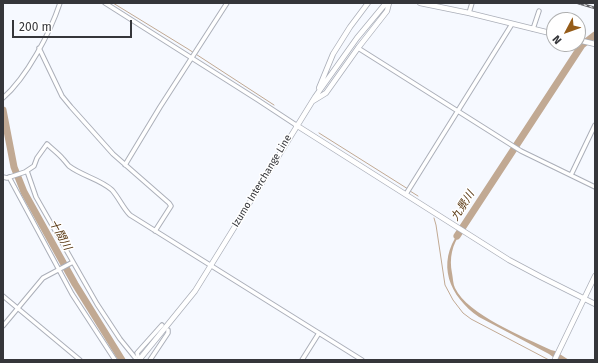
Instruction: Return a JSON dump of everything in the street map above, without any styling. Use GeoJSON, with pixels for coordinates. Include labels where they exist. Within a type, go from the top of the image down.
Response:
{"type":"FeatureCollection","features":[{"type":"Feature","properties":{"kind":"main road","name":"Izumo Interchange Line"},"geometry":{"type":"LineString","coordinates":[[138,359],[181,310],[211,266],[315,97],[343,57],[386,3]]}},
{"type":"Feature","properties":{"kind":"main road"},"geometry":{"type":"LineString","coordinates":[[312,102],[326,93],[358,48],[387,12],[389,3]]}},
{"type":"Feature","properties":{"kind":"main road"},"geometry":{"type":"LineString","coordinates":[[420,3],[546,32]]}},
{"type":"Feature","properties":{"kind":"main road"},"geometry":{"type":"LineString","coordinates":[[315,97],[333,54],[367,4]]}},
{"type":"Feature","properties":{"kind":"main road"},"geometry":{"type":"LineString","coordinates":[[296,126],[524,268],[595,304]]}},
{"type":"Feature","properties":{"kind":"main road"},"geometry":{"type":"LineString","coordinates":[[555,360],[595,276]]}},
{"type":"Feature","properties":{"kind":"street"},"geometry":{"type":"LineString","coordinates":[[3,98],[22,79],[55,19],[60,3]]}},
{"type":"Feature","properties":{"kind":"street"},"geometry":{"type":"LineString","coordinates":[[105,3],[258,100],[296,126]]}},
{"type":"Feature","properties":{"kind":"street"},"geometry":{"type":"LineString","coordinates":[[125,165],[160,107],[227,3]]}},
{"type":"Feature","properties":{"kind":"street"},"geometry":{"type":"LineString","coordinates":[[468,13],[472,3]]}},
{"type":"Feature","properties":{"kind":"street"},"geometry":{"type":"LineString","coordinates":[[533,29],[539,11]]}},
{"type":"Feature","properties":{"kind":"street"},"geometry":{"type":"LineString","coordinates":[[406,194],[512,24]]}},
{"type":"Feature","properties":{"kind":"street"},"geometry":{"type":"LineString","coordinates":[[39,48],[62,96],[113,154],[171,206],[155,231]]}},
{"type":"Feature","properties":{"kind":"street"},"geometry":{"type":"LineString","coordinates":[[358,48],[519,149],[595,187]]}},
{"type":"Feature","properties":{"kind":"street"},"geometry":{"type":"LineString","coordinates":[[571,175],[595,125]]}},
{"type":"Feature","properties":{"kind":"street"},"geometry":{"type":"LineString","coordinates":[[3,177],[10,177],[26,172],[34,166],[37,158],[47,144],[63,158],[68,166],[85,176],[97,180],[111,189],[130,215],[362,360]]}},
{"type":"Feature","properties":{"kind":"street"},"geometry":{"type":"LineString","coordinates":[[26,172],[36,197],[72,263],[120,339],[138,359]]}},
{"type":"Feature","properties":{"kind":"street"},"geometry":{"type":"LineString","coordinates":[[10,177],[72,294],[115,360]]}},
{"type":"Feature","properties":{"kind":"street"},"geometry":{"type":"LineString","coordinates":[[3,326],[43,278],[72,263]]}},
{"type":"Feature","properties":{"kind":"street"},"geometry":{"type":"LineString","coordinates":[[3,296],[80,360]]}},
{"type":"Feature","properties":{"kind":"street"},"geometry":{"type":"LineString","coordinates":[[138,359],[137,353],[162,325]]}},
{"type":"Feature","properties":{"kind":"street"},"geometry":{"type":"LineString","coordinates":[[151,360],[168,333],[168,330]]}},
{"type":"Feature","properties":{"kind":"street"},"geometry":{"type":"LineString","coordinates":[[302,360],[319,333]]}},
{"type":"Feature","properties":{"kind":"shaded area"},"geometry":{"type":"Polygon","coordinates":[[[459,232],[461,233],[453,247],[451,268],[454,286],[462,298],[484,316],[526,339],[555,351],[569,360],[557,360],[549,354],[479,317],[460,299],[453,289],[449,279],[447,267],[448,256],[452,244],[459,232]]]}},
{"type":"Feature","properties":{"kind":"waterway"},"geometry":{"type":"LineString","coordinates":[[113,3],[188,49],[274,105]]}},
{"type":"Feature","properties":{"kind":"waterway","name":"九景川"},"geometry":{"type":"LineString","coordinates":[[457,236],[582,45],[595,35]]}},
{"type":"Feature","properties":{"kind":"waterway","name":"十間川"},"geometry":{"type":"LineString","coordinates":[[3,110],[14,167],[24,192],[75,284],[122,360]]}},
{"type":"Feature","properties":{"kind":"waterway"},"geometry":{"type":"LineString","coordinates":[[319,133],[408,189]]}},
{"type":"Feature","properties":{"kind":"waterway"},"geometry":{"type":"LineString","coordinates":[[410,191],[418,196]]}},
{"type":"Feature","properties":{"kind":"waterway"},"geometry":{"type":"LineString","coordinates":[[434,218],[445,285],[453,300],[463,313],[471,319],[549,360]]}},
{"type":"Feature","properties":{"kind":"railway"},"geometry":{"type":"LineString","coordinates":[[578,3],[595,8]]}}]}
